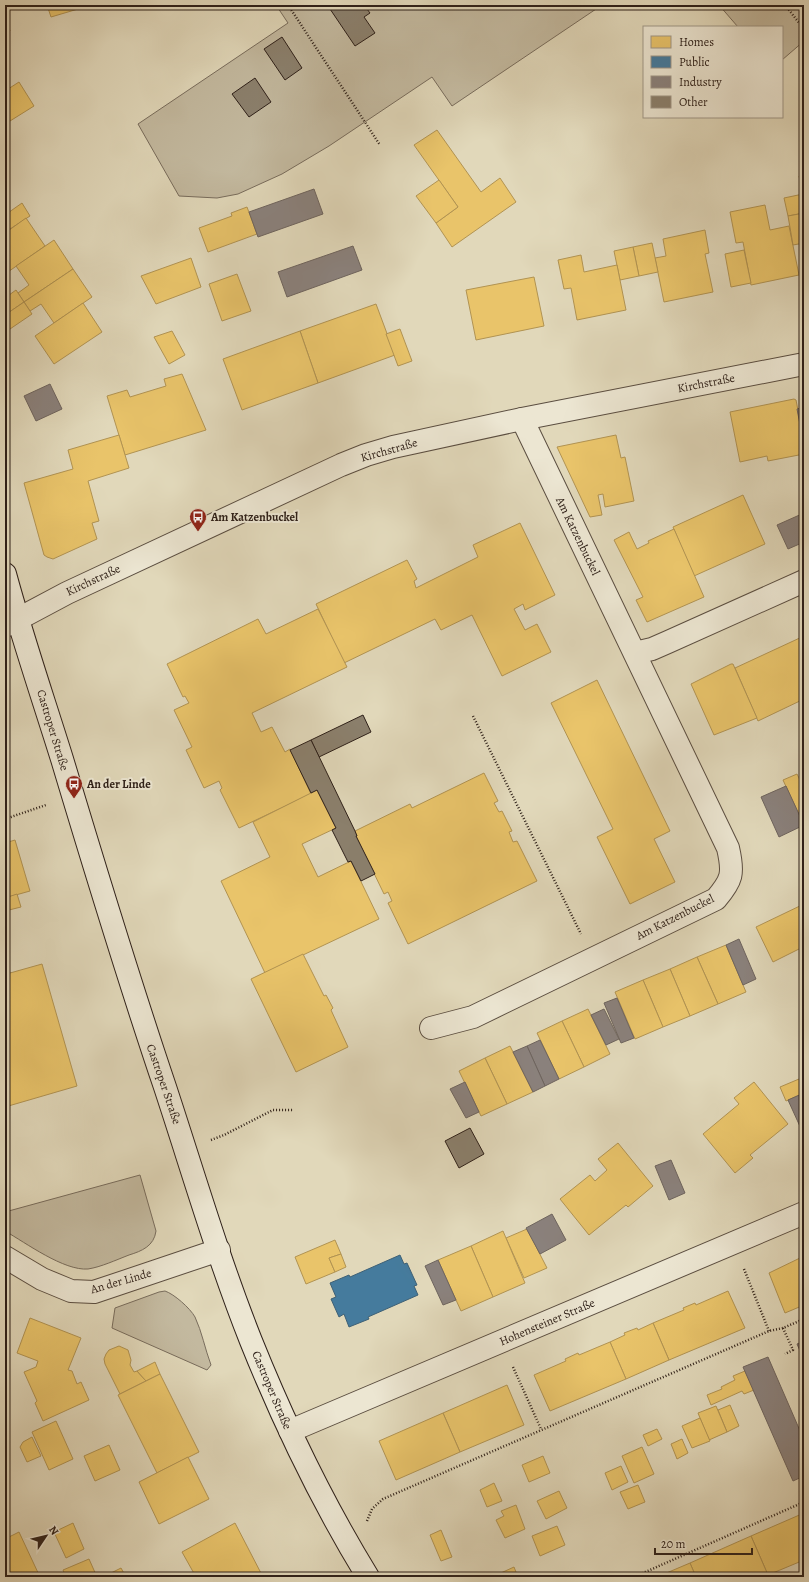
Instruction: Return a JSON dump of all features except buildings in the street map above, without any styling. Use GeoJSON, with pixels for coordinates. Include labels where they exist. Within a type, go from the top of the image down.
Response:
{"type":"FeatureCollection","features":[{"type":"Feature","properties":{"kind":"street","name":"Kirchstraße"},"geometry":{"type":"LineString","coordinates":[[11,623],[96,579],[341,465],[366,455],[393,447],[522,418],[804,364]]}},
{"type":"Feature","properties":{"kind":"street","name":"Am Katzenbuckel"},"geometry":{"type":"LineString","coordinates":[[431,1028],[473,1017],[716,899],[728,885],[732,867],[728,848],[522,418]]}},
{"type":"Feature","properties":{"kind":"street","name":"Castroper Straße"},"geometry":{"type":"LineString","coordinates":[[5,574],[11,623],[73,796],[131,985],[219,1250],[251,1340],[290,1431],[333,1519],[368,1577]]}},
{"type":"Feature","properties":{"kind":"street"},"geometry":{"type":"LineString","coordinates":[[635,653],[652,649],[804,580]]}},
{"type":"Feature","properties":{"kind":"street","name":"Hohensteiner Straße"},"geometry":{"type":"LineString","coordinates":[[290,1431],[734,1244],[804,1213]]}},
{"type":"Feature","properties":{"kind":"street","name":"An der Linde"},"geometry":{"type":"LineString","coordinates":[[5,1257],[42,1279],[71,1291],[94,1292],[219,1250]]}},
{"type":"Feature","properties":{"kind":"path"},"geometry":{"type":"LineString","coordinates":[[288,5],[380,144]]}},
{"type":"Feature","properties":{"kind":"path"},"geometry":{"type":"LineString","coordinates":[[785,5],[804,29]]}},
{"type":"Feature","properties":{"kind":"path"},"geometry":{"type":"LineString","coordinates":[[473,716],[593,958]]}},
{"type":"Feature","properties":{"kind":"path"},"geometry":{"type":"LineString","coordinates":[[5,819],[73,796]]}},
{"type":"Feature","properties":{"kind":"path"},"geometry":{"type":"LineString","coordinates":[[185,1148],[224,1135],[273,1110],[294,1110]]}},
{"type":"Feature","properties":{"kind":"path"},"geometry":{"type":"LineString","coordinates":[[734,1244],[769,1331]]}},
{"type":"Feature","properties":{"kind":"path"},"geometry":{"type":"LineString","coordinates":[[367,1521],[372,1509],[382,1500],[541,1429],[769,1331],[783,1328],[804,1319]]}},
{"type":"Feature","properties":{"kind":"path"},"geometry":{"type":"LineString","coordinates":[[783,1328],[793,1350],[785,1354]]}},
{"type":"Feature","properties":{"kind":"path"},"geometry":{"type":"LineString","coordinates":[[502,1341],[541,1429]]}},
{"type":"Feature","properties":{"kind":"path"},"geometry":{"type":"LineString","coordinates":[[634,1577],[804,1502]]}},
{"type":"Feature","properties":{"kind":"shaded area"},"geometry":{"type":"Polygon","coordinates":[[[276,5],[602,5],[452,106],[432,77],[329,146],[282,174],[238,194],[217,198],[179,196],[138,124],[288,23],[276,5]]]}},
{"type":"Feature","properties":{"kind":"shaded area"},"geometry":{"type":"Polygon","coordinates":[[[719,5],[804,5],[804,13],[801,15],[804,20],[804,41],[783,59],[783,26],[737,26],[719,5]]]}},
{"type":"Feature","properties":{"kind":"shaded area"},"geometry":{"type":"Polygon","coordinates":[[[140,1175],[156,1231],[153,1241],[147,1247],[138,1252],[98,1267],[88,1269],[78,1268],[68,1266],[45,1255],[5,1231],[5,1212],[140,1175]]]}},
{"type":"Feature","properties":{"kind":"shaded area"},"geometry":{"type":"Polygon","coordinates":[[[165,1291],[182,1302],[195,1317],[211,1365],[207,1370],[112,1328],[115,1308],[165,1291]]]}},
{"type":"Feature","properties":{"kind":"place","name":"Am Katzenbuckel"},"geometry":{"type":"Point","coordinates":[198,532]}},
{"type":"Feature","properties":{"kind":"place","name":"An der Linde"},"geometry":{"type":"Point","coordinates":[74,799]}}]}
